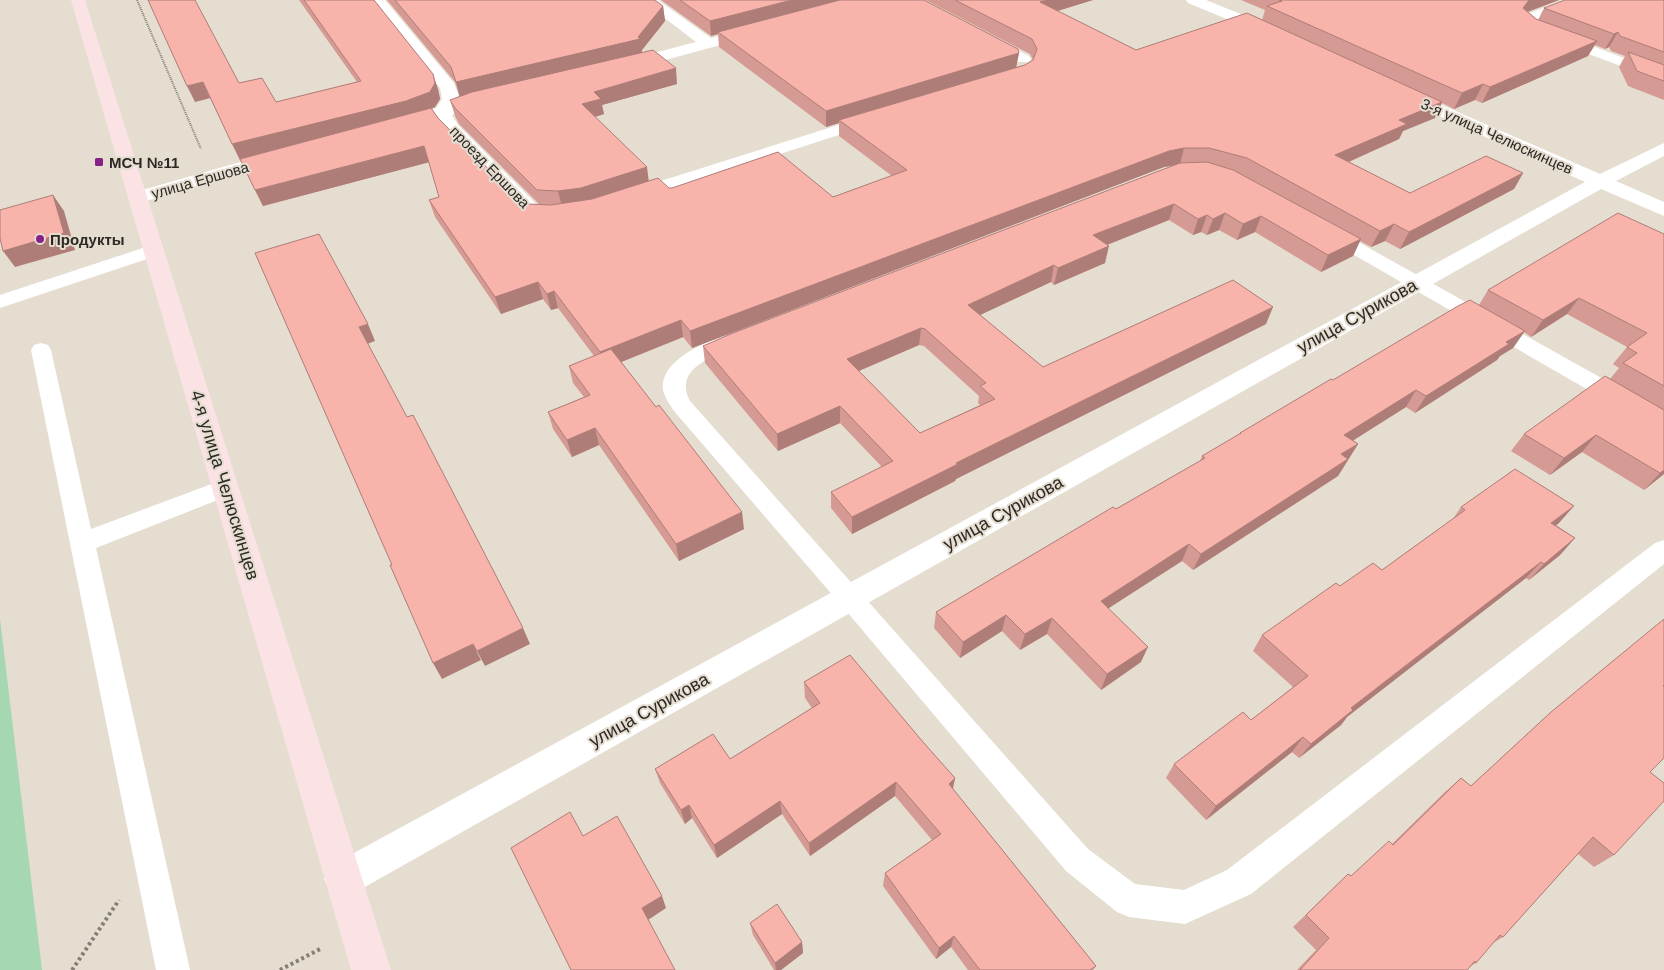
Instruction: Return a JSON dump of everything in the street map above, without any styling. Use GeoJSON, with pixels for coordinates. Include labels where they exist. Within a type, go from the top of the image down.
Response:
{"type":"FeatureCollection","features":[{"type":"Feature","properties":{"kind":"main road","name":"4-я улица Челюскинцев"},"geometry":{"type":"LineString","coordinates":[[78,0],[371,970]]}},
{"type":"Feature","properties":{"kind":"street","name":"проезд Ершова"},"geometry":{"type":"LineString","coordinates":[[377,0],[448,87],[451,100],[442,113],[450,128],[541,214]]}},
{"type":"Feature","properties":{"kind":"street"},"geometry":{"type":"LineString","coordinates":[[648,0],[709,44]]}},
{"type":"Feature","properties":{"kind":"street"},"geometry":{"type":"LineString","coordinates":[[1192,0],[1285,38]]}},
{"type":"Feature","properties":{"kind":"street"},"geometry":{"type":"LineString","coordinates":[[610,70],[775,26]]}},
{"type":"Feature","properties":{"kind":"street"},"geometry":{"type":"LineString","coordinates":[[971,32],[1023,58]]}},
{"type":"Feature","properties":{"kind":"street","name":"3-я улица Челюскинцев"},"geometry":{"type":"LineString","coordinates":[[1392,89],[1664,210]]}},
{"type":"Feature","properties":{"kind":"street"},"geometry":{"type":"LineString","coordinates":[[381,131],[418,122],[470,102],[509,93]]}},
{"type":"Feature","properties":{"kind":"street","name":"улица Сурикова"},"geometry":{"type":"LineString","coordinates":[[343,879],[1418,282],[1664,149]]}},
{"type":"Feature","properties":{"kind":"street","name":"улица Ершова"},"geometry":{"type":"LineString","coordinates":[[139,197],[297,153]]}},
{"type":"Feature","properties":{"kind":"lane"},"geometry":{"type":"LineString","coordinates":[[1576,0],[1527,19],[1524,22],[1534,30],[1664,78]]}},
{"type":"Feature","properties":{"kind":"lane"},"geometry":{"type":"LineString","coordinates":[[1017,75],[1024,71],[1026,65],[1023,58]]}},
{"type":"Feature","properties":{"kind":"lane"},"geometry":{"type":"LineString","coordinates":[[624,199],[884,116]]}},
{"type":"Feature","properties":{"kind":"lane"},"geometry":{"type":"LineString","coordinates":[[1309,222],[1664,423]]}},
{"type":"Feature","properties":{"kind":"lane"},"geometry":{"type":"LineString","coordinates":[[0,302],[155,250]]}},
{"type":"Feature","properties":{"kind":"lane"},"geometry":{"type":"LineString","coordinates":[[746,336],[694,358],[677,372],[674,389],[682,406],[1077,860],[1129,900],[1185,907],[1240,882],[1664,550]]}},
{"type":"Feature","properties":{"kind":"lane"},"geometry":{"type":"LineString","coordinates":[[40,350],[172,970]]}},
{"type":"Feature","properties":{"kind":"lane"},"geometry":{"type":"LineString","coordinates":[[81,544],[225,488]]}},
{"type":"Feature","properties":{"kind":"path"},"geometry":{"type":"LineString","coordinates":[[137,0],[212,176]]}},
{"type":"Feature","properties":{"kind":"path"},"geometry":{"type":"LineString","coordinates":[[72,970],[148,856]]}},
{"type":"Feature","properties":{"kind":"green space"},"geometry":{"type":"Polygon","coordinates":[[[0,619],[42,970],[0,970],[0,619]]]}},
{"type":"Feature","properties":{"kind":"building"},"geometry":{"type":"Polygon","coordinates":[[[148,0],[195,0],[239,83],[262,78],[276,102],[361,81],[304,0],[374,0],[433,74],[435,83],[430,92],[406,101],[232,144],[203,82],[187,86],[148,0]]]}},
{"type":"Feature","properties":{"kind":"building"},"geometry":{"type":"Polygon","coordinates":[[[395,0],[655,0],[663,6],[638,37],[640,39],[456,82],[451,67],[395,0]]]}},
{"type":"Feature","properties":{"kind":"building"},"geometry":{"type":"Polygon","coordinates":[[[680,0],[792,0],[710,21],[680,0]]]}},
{"type":"Feature","properties":{"kind":"building"},"geometry":{"type":"Polygon","coordinates":[[[840,0],[924,0],[1018,49],[1019,53],[826,111],[718,32],[840,0]]]}},
{"type":"Feature","properties":{"kind":"building"},"geometry":{"type":"Polygon","coordinates":[[[955,0],[1048,0],[1040,2],[1136,50],[1247,13],[1442,102],[1399,120],[1407,124],[1335,155],[1410,193],[1486,156],[1523,173],[1409,232],[1394,224],[1380,231],[1247,158],[1209,148],[1184,148],[1169,151],[690,331],[681,320],[600,352],[554,291],[547,294],[538,282],[495,297],[429,200],[439,197],[424,146],[255,190],[240,159],[431,108],[438,118],[521,202],[529,204],[551,205],[592,199],[658,178],[669,188],[672,188],[778,152],[833,197],[907,170],[839,120],[1025,65],[1033,60],[1037,49],[1032,39],[955,0]]]}},
{"type":"Feature","properties":{"kind":"building"},"geometry":{"type":"Polygon","coordinates":[[[1279,0],[1529,0],[1523,8],[1536,19],[1597,41],[1490,87],[1483,84],[1462,93],[1267,6],[1282,1],[1279,0]]]}},
{"type":"Feature","properties":{"kind":"building"},"geometry":{"type":"Polygon","coordinates":[[[1565,0],[1664,0],[1664,52],[1620,36],[1618,32],[1614,34],[1544,8],[1565,0]]]}},
{"type":"Feature","properties":{"kind":"building"},"geometry":{"type":"Polygon","coordinates":[[[653,50],[676,68],[594,92],[601,99],[582,104],[647,167],[581,188],[558,191],[537,190],[455,108],[450,100],[472,92],[653,50]]]}},
{"type":"Feature","properties":{"kind":"building"},"geometry":{"type":"Polygon","coordinates":[[[1628,52],[1664,65],[1664,81],[1637,71],[1628,52]]]}},
{"type":"Feature","properties":{"kind":"building"},"geometry":{"type":"Polygon","coordinates":[[[1207,162],[1233,170],[1361,239],[1328,255],[1261,216],[1243,224],[1225,213],[1213,219],[1207,215],[1198,219],[1174,204],[1093,235],[1109,246],[1058,268],[1054,265],[968,305],[1043,367],[1233,280],[1273,307],[956,463],[958,464],[852,517],[831,492],[893,461],[840,406],[777,434],[703,346],[733,333],[1180,163],[1207,162]],[[921,328],[847,359],[920,433],[995,399],[980,386],[986,383],[925,329],[921,328]]]}},
{"type":"Feature","properties":{"kind":"building"},"geometry":{"type":"Polygon","coordinates":[[[53,195],[64,233],[3,251],[0,238],[0,210],[53,195]]]}},
{"type":"Feature","properties":{"kind":"building"},"geometry":{"type":"Polygon","coordinates":[[[1618,213],[1664,234],[1664,386],[1623,363],[1637,353],[1627,347],[1647,333],[1579,298],[1543,320],[1488,290],[1618,213]]]}},
{"type":"Feature","properties":{"kind":"building"},"geometry":{"type":"Polygon","coordinates":[[[319,234],[368,324],[359,327],[407,417],[413,415],[523,628],[477,651],[473,644],[433,663],[255,253],[319,234]]]}},
{"type":"Feature","properties":{"kind":"building"},"geometry":{"type":"Polygon","coordinates":[[[1470,300],[1525,331],[1506,342],[1509,344],[1426,396],[1416,390],[1344,435],[1358,444],[1341,454],[1348,459],[1201,554],[1189,544],[1101,601],[1148,647],[1107,674],[1052,618],[1025,634],[1006,615],[963,642],[936,612],[1113,507],[1116,509],[1205,458],[1202,456],[1331,379],[1333,380],[1470,300]]]}},
{"type":"Feature","properties":{"kind":"building"},"geometry":{"type":"Polygon","coordinates":[[[611,349],[656,407],[659,405],[742,512],[676,544],[595,428],[567,440],[548,412],[590,395],[569,366],[611,349]]]}},
{"type":"Feature","properties":{"kind":"building"},"geometry":{"type":"Polygon","coordinates":[[[1605,376],[1664,410],[1664,470],[1660,473],[1596,435],[1564,458],[1524,434],[1605,376]]]}},
{"type":"Feature","properties":{"kind":"building"},"geometry":{"type":"Polygon","coordinates":[[[1515,469],[1574,506],[1551,523],[1575,538],[1544,564],[1541,562],[1351,708],[1353,710],[1311,744],[1303,737],[1216,806],[1174,764],[1243,712],[1251,720],[1308,676],[1262,635],[1336,583],[1340,586],[1373,563],[1382,570],[1465,510],[1461,507],[1515,469]]]}},
{"type":"Feature","properties":{"kind":"building"},"geometry":{"type":"Polygon","coordinates":[[[1664,619],[1664,758],[1650,772],[1664,783],[1664,801],[1614,855],[1593,837],[1503,937],[1500,935],[1476,963],[1475,961],[1467,970],[1300,970],[1329,938],[1306,915],[1348,874],[1351,876],[1389,841],[1393,845],[1461,778],[1471,786],[1551,712],[1664,619]]]}},
{"type":"Feature","properties":{"kind":"building"},"geometry":{"type":"Polygon","coordinates":[[[850,655],[955,778],[949,784],[1096,966],[1090,970],[980,970],[954,936],[939,948],[885,873],[941,834],[896,782],[809,843],[780,801],[714,845],[689,805],[681,810],[655,769],[713,734],[730,759],[820,703],[804,682],[850,655]]]}},
{"type":"Feature","properties":{"kind":"building"},"geometry":{"type":"Polygon","coordinates":[[[570,812],[583,836],[617,816],[662,896],[642,908],[675,970],[571,970],[511,848],[570,812]]]}},
{"type":"Feature","properties":{"kind":"building"},"geometry":{"type":"Polygon","coordinates":[[[777,904],[802,942],[775,963],[750,923],[777,904]]]}},
{"type":"Feature","properties":{"kind":"place","name":"МСЧ №11"},"geometry":{"type":"Point","coordinates":[99,162]}},
{"type":"Feature","properties":{"kind":"place","name":"Продукты"},"geometry":{"type":"Point","coordinates":[40,239]}}]}
